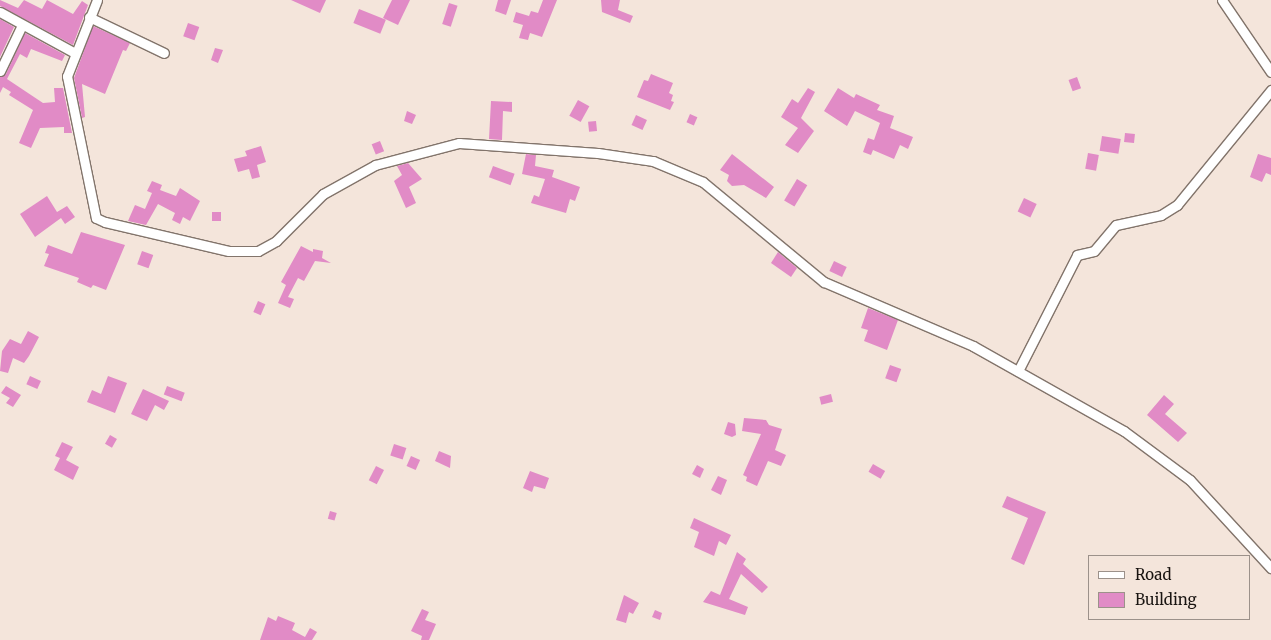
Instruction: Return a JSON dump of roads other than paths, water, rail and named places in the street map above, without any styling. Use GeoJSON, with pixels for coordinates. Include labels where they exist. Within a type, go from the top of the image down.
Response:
{"type":"FeatureCollection","features":[{"type":"Feature","properties":{"kind":"street"},"geometry":{"type":"LineString","coordinates":[[97,0],[75,53],[68,76],[96,218],[115,226],[229,251],[258,251],[276,241],[323,194],[375,165],[459,143],[598,153],[653,161],[703,182],[824,282],[973,346],[1124,431],[1190,480],[1271,568]]}},
{"type":"Feature","properties":{"kind":"street"},"geometry":{"type":"LineString","coordinates":[[1222,0],[1271,72]]}},
{"type":"Feature","properties":{"kind":"street"},"geometry":{"type":"LineString","coordinates":[[0,12],[75,53]]}},
{"type":"Feature","properties":{"kind":"street"},"geometry":{"type":"LineString","coordinates":[[89,17],[164,53]]}},
{"type":"Feature","properties":{"kind":"street"},"geometry":{"type":"LineString","coordinates":[[0,71],[22,25]]}},
{"type":"Feature","properties":{"kind":"street"},"geometry":{"type":"LineString","coordinates":[[1018,371],[1077,254],[1094,251],[1116,225],[1161,215],[1177,206],[1271,90]]}}]}
